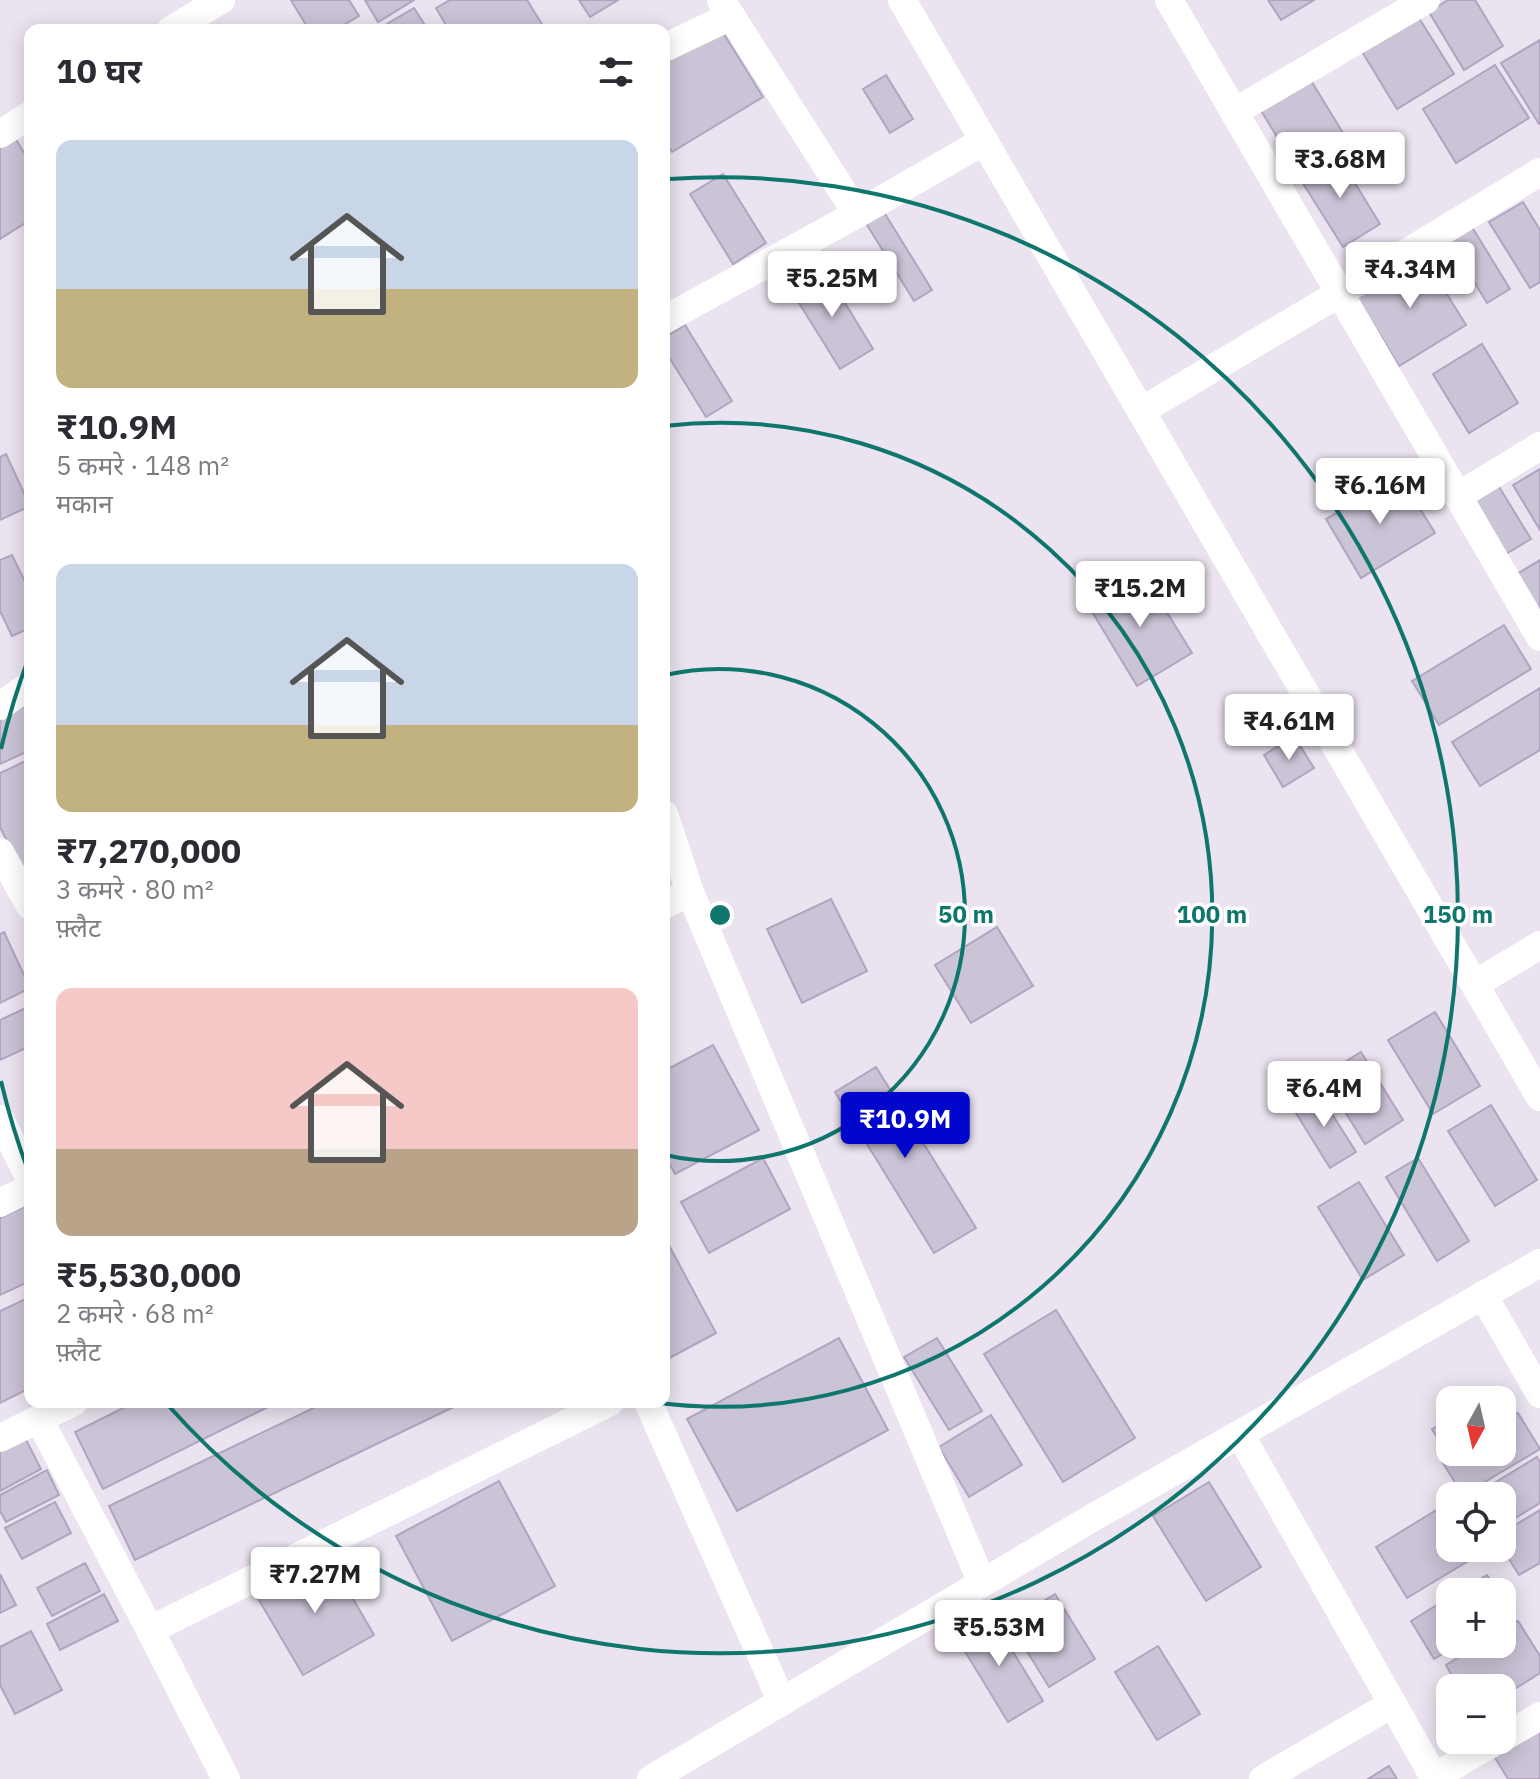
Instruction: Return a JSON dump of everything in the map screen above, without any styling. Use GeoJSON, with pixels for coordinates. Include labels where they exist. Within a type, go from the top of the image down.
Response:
{"type":"FeatureCollection","features":[{"type":"Feature","properties":{"kind":"street"},"geometry":{"type":"LineString","coordinates":[[181,24],[221,0]]}},
{"type":"Feature","properties":{"kind":"street"},"geometry":{"type":"LineString","coordinates":[[902,0],[1540,1097]]}},
{"type":"Feature","properties":{"kind":"street"},"geometry":{"type":"LineString","coordinates":[[1169,0],[1540,637]]}},
{"type":"Feature","properties":{"kind":"street"},"geometry":{"type":"LineString","coordinates":[[1234,112],[1426,0]]}},
{"type":"Feature","properties":{"kind":"street"},"geometry":{"type":"LineString","coordinates":[[670,44],[726,8],[857,214]]}},
{"type":"Feature","properties":{"kind":"street"},"geometry":{"type":"LineString","coordinates":[[0,134],[24,119]]}},
{"type":"Feature","properties":{"kind":"street"},"geometry":{"type":"LineString","coordinates":[[670,317],[984,141]]}},
{"type":"Feature","properties":{"kind":"street"},"geometry":{"type":"LineString","coordinates":[[1141,411],[1540,172]]}},
{"type":"Feature","properties":{"kind":"street"},"geometry":{"type":"LineString","coordinates":[[1458,496],[1540,446]]}},
{"type":"Feature","properties":{"kind":"street"},"geometry":{"type":"LineString","coordinates":[[0,706],[24,689]]}},
{"type":"Feature","properties":{"kind":"street"},"geometry":{"type":"LineString","coordinates":[[670,832],[690,892],[982,1583]]}},
{"type":"Feature","properties":{"kind":"street"},"geometry":{"type":"LineString","coordinates":[[0,852],[24,895]]}},
{"type":"Feature","properties":{"kind":"street"},"geometry":{"type":"LineString","coordinates":[[670,902],[690,892]]}},
{"type":"Feature","properties":{"kind":"street"},"geometry":{"type":"LineString","coordinates":[[1475,984],[1540,945]]}},
{"type":"Feature","properties":{"kind":"street"},"geometry":{"type":"LineString","coordinates":[[0,1119],[24,1167]]}},
{"type":"Feature","properties":{"kind":"street"},"geometry":{"type":"LineString","coordinates":[[0,1203],[24,1191]]}},
{"type":"Feature","properties":{"kind":"street"},"geometry":{"type":"LineString","coordinates":[[651,1779],[982,1583],[1540,1263]]}},
{"type":"Feature","properties":{"kind":"street"},"geometry":{"type":"LineString","coordinates":[[1483,1295],[1540,1394]]}},
{"type":"Feature","properties":{"kind":"street"},"geometry":{"type":"LineString","coordinates":[[0,1438],[62,1408]]}},
{"type":"Feature","properties":{"kind":"street"},"geometry":{"type":"LineString","coordinates":[[150,1630],[598,1408]]}},
{"type":"Feature","properties":{"kind":"street"},"geometry":{"type":"LineString","coordinates":[[651,1408],[782,1702]]}},
{"type":"Feature","properties":{"kind":"street"},"geometry":{"type":"LineString","coordinates":[[39,1419],[226,1779]]}},
{"type":"Feature","properties":{"kind":"street"},"geometry":{"type":"LineString","coordinates":[[1240,1434],[1435,1778],[1475,1754]]}},
{"type":"Feature","properties":{"kind":"street"},"geometry":{"type":"LineString","coordinates":[[1263,1779],[1392,1704]]}},
{"type":"Feature","properties":{"kind":"street"},"geometry":{"type":"LineString","coordinates":[[1516,1730],[1540,1716]]}},
{"type":"Feature","properties":{"kind":"building"},"geometry":{"type":"Polygon","coordinates":[[[291,0],[349,0],[359,16],[345,24],[305,24],[291,0]]]}},
{"type":"Feature","properties":{"kind":"building"},"geometry":{"type":"Polygon","coordinates":[[[365,0],[414,0],[378,22],[365,0]]]}},
{"type":"Feature","properties":{"kind":"building"},"geometry":{"type":"Polygon","coordinates":[[[450,0],[527,0],[542,24],[445,24],[436,8],[450,0]]]}},
{"type":"Feature","properties":{"kind":"building"},"geometry":{"type":"Polygon","coordinates":[[[579,0],[618,0],[590,17],[579,0]]]}},
{"type":"Feature","properties":{"kind":"building"},"geometry":{"type":"Polygon","coordinates":[[[1268,0],[1314,0],[1281,20],[1268,0]]]}},
{"type":"Feature","properties":{"kind":"building"},"geometry":{"type":"Polygon","coordinates":[[[1448,0],[1475,0],[1503,46],[1464,70],[1429,12],[1448,0]]]}},
{"type":"Feature","properties":{"kind":"building"},"geometry":{"type":"Polygon","coordinates":[[[414,8],[424,24],[387,24],[414,8]]]}},
{"type":"Feature","properties":{"kind":"building"},"geometry":{"type":"Polygon","coordinates":[[[1414,10],[1454,74],[1397,109],[1358,45],[1414,10]]]}},
{"type":"Feature","properties":{"kind":"building"},"geometry":{"type":"Polygon","coordinates":[[[719,26],[763,97],[672,152],[670,55],[719,26]]]}},
{"type":"Feature","properties":{"kind":"building"},"geometry":{"type":"Polygon","coordinates":[[[1540,40],[1540,123],[1539,124],[1501,63],[1540,40]]]}},
{"type":"Feature","properties":{"kind":"building"},"geometry":{"type":"Polygon","coordinates":[[[1495,65],[1529,118],[1456,163],[1423,109],[1495,65]]]}},
{"type":"Feature","properties":{"kind":"building"},"geometry":{"type":"Polygon","coordinates":[[[1307,74],[1343,133],[1293,163],[1257,104],[1307,74]]]}},
{"type":"Feature","properties":{"kind":"building"},"geometry":{"type":"Polygon","coordinates":[[[886,75],[913,119],[890,133],[863,89],[886,75]]]}},
{"type":"Feature","properties":{"kind":"building"},"geometry":{"type":"Polygon","coordinates":[[[10,130],[24,152],[24,224],[0,239],[0,136],[10,130]]]}},
{"type":"Feature","properties":{"kind":"building"},"geometry":{"type":"Polygon","coordinates":[[[1337,154],[1380,224],[1343,247],[1299,177],[1337,154]]]}},
{"type":"Feature","properties":{"kind":"building"},"geometry":{"type":"Polygon","coordinates":[[[723,174],[766,243],[733,264],[690,194],[723,174]]]}},
{"type":"Feature","properties":{"kind":"building"},"geometry":{"type":"Polygon","coordinates":[[[1523,202],[1540,230],[1540,282],[1530,288],[1489,222],[1523,202]]]}},
{"type":"Feature","properties":{"kind":"building"},"geometry":{"type":"Polygon","coordinates":[[[882,209],[932,290],[914,301],[864,220],[882,209]]]}},
{"type":"Feature","properties":{"kind":"building"},"geometry":{"type":"Polygon","coordinates":[[[1472,227],[1510,289],[1487,303],[1449,241],[1472,227]]]}},
{"type":"Feature","properties":{"kind":"building"},"geometry":{"type":"Polygon","coordinates":[[[1422,254],[1466,325],[1399,366],[1355,294],[1422,254]]]}},
{"type":"Feature","properties":{"kind":"building"},"geometry":{"type":"Polygon","coordinates":[[[825,270],[873,349],[840,369],[791,290],[825,270]]]}},
{"type":"Feature","properties":{"kind":"building"},"geometry":{"type":"Polygon","coordinates":[[[685,325],[732,401],[706,417],[670,359],[670,334],[685,325]]]}},
{"type":"Feature","properties":{"kind":"building"},"geometry":{"type":"Polygon","coordinates":[[[1482,344],[1518,403],[1469,433],[1433,374],[1482,344]]]}},
{"type":"Feature","properties":{"kind":"building"},"geometry":{"type":"Polygon","coordinates":[[[6,454],[24,493],[24,509],[0,520],[0,457],[6,454]]]}},
{"type":"Feature","properties":{"kind":"building"},"geometry":{"type":"Polygon","coordinates":[[[1540,469],[1540,530],[1513,485],[1540,469]]]}},
{"type":"Feature","properties":{"kind":"building"},"geometry":{"type":"Polygon","coordinates":[[[1399,475],[1435,533],[1361,578],[1326,519],[1399,475]]]}},
{"type":"Feature","properties":{"kind":"building"},"geometry":{"type":"Polygon","coordinates":[[[1493,477],[1531,539],[1506,554],[1468,492],[1493,477]]]}},
{"type":"Feature","properties":{"kind":"building"},"geometry":{"type":"Polygon","coordinates":[[[12,555],[24,580],[24,631],[12,636],[0,611],[0,560],[12,555]]]}},
{"type":"Feature","properties":{"kind":"building"},"geometry":{"type":"Polygon","coordinates":[[[1540,560],[1540,612],[1517,574],[1540,560]]]}},
{"type":"Feature","properties":{"kind":"building"},"geometry":{"type":"Polygon","coordinates":[[[1142,572],[1192,653],[1137,686],[1088,605],[1142,572]]]}},
{"type":"Feature","properties":{"kind":"building"},"geometry":{"type":"Polygon","coordinates":[[[1504,625],[1531,669],[1439,725],[1412,681],[1504,625]]]}},
{"type":"Feature","properties":{"kind":"building"},"geometry":{"type":"Polygon","coordinates":[[[1540,688],[1540,750],[1480,786],[1452,742],[1540,688]]]}},
{"type":"Feature","properties":{"kind":"building"},"geometry":{"type":"Polygon","coordinates":[[[24,706],[24,753],[0,764],[0,718],[24,706]]]}},
{"type":"Feature","properties":{"kind":"building"},"geometry":{"type":"Polygon","coordinates":[[[1294,736],[1314,768],[1283,787],[1264,755],[1294,736]]]}},
{"type":"Feature","properties":{"kind":"building"},"geometry":{"type":"Polygon","coordinates":[[[24,762],[24,876],[0,827],[0,773],[24,762]]]}},
{"type":"Feature","properties":{"kind":"building"},"geometry":{"type":"Polygon","coordinates":[[[831,899],[867,971],[802,1003],[767,929],[831,899]]]}},
{"type":"Feature","properties":{"kind":"building"},"geometry":{"type":"Polygon","coordinates":[[[997,927],[1033,986],[971,1023],[935,965],[997,927]]]}},
{"type":"Feature","properties":{"kind":"building"},"geometry":{"type":"Polygon","coordinates":[[[4,932],[24,975],[24,991],[0,1003],[0,934],[4,932]]]}},
{"type":"Feature","properties":{"kind":"building"},"geometry":{"type":"Polygon","coordinates":[[[24,1009],[24,1049],[0,1060],[0,1020],[24,1009]]]}},
{"type":"Feature","properties":{"kind":"building"},"geometry":{"type":"Polygon","coordinates":[[[1435,1012],[1480,1086],[1433,1114],[1388,1040],[1435,1012]]]}},
{"type":"Feature","properties":{"kind":"building"},"geometry":{"type":"Polygon","coordinates":[[[713,1045],[759,1130],[675,1174],[670,1165],[670,1068],[713,1045]]]}},
{"type":"Feature","properties":{"kind":"building"},"geometry":{"type":"Polygon","coordinates":[[[1361,1052],[1403,1120],[1365,1144],[1323,1076],[1361,1052]]]}},
{"type":"Feature","properties":{"kind":"building"},"geometry":{"type":"Polygon","coordinates":[[[876,1067],[976,1228],[934,1253],[835,1092],[876,1067]]]}},
{"type":"Feature","properties":{"kind":"building"},"geometry":{"type":"Polygon","coordinates":[[[1317,1090],[1356,1152],[1330,1168],[1291,1105],[1317,1090]]]}},
{"type":"Feature","properties":{"kind":"building"},"geometry":{"type":"Polygon","coordinates":[[[1491,1105],[1537,1180],[1495,1206],[1448,1131],[1491,1105]]]}},
{"type":"Feature","properties":{"kind":"building"},"geometry":{"type":"Polygon","coordinates":[[[763,1158],[790,1209],[709,1253],[681,1202],[763,1158]]]}},
{"type":"Feature","properties":{"kind":"building"},"geometry":{"type":"Polygon","coordinates":[[[1418,1158],[1469,1241],[1437,1261],[1386,1177],[1418,1158]]]}},
{"type":"Feature","properties":{"kind":"building"},"geometry":{"type":"Polygon","coordinates":[[[1359,1182],[1404,1255],[1363,1280],[1318,1207],[1359,1182]]]}},
{"type":"Feature","properties":{"kind":"building"},"geometry":{"type":"Polygon","coordinates":[[[24,1207],[24,1284],[0,1295],[0,1218],[24,1207]]]}},
{"type":"Feature","properties":{"kind":"building"},"geometry":{"type":"Polygon","coordinates":[[[670,1247],[716,1333],[670,1358],[670,1247]]]}},
{"type":"Feature","properties":{"kind":"building"},"geometry":{"type":"Polygon","coordinates":[[[24,1300],[24,1391],[0,1403],[0,1311],[24,1300]]]}},
{"type":"Feature","properties":{"kind":"building"},"geometry":{"type":"Polygon","coordinates":[[[1056,1310],[1135,1438],[1063,1482],[984,1354],[1056,1310]]]}},
{"type":"Feature","properties":{"kind":"building"},"geometry":{"type":"Polygon","coordinates":[[[839,1338],[888,1430],[737,1511],[687,1419],[839,1338]]]}},
{"type":"Feature","properties":{"kind":"building"},"geometry":{"type":"Polygon","coordinates":[[[937,1338],[982,1411],[949,1430],[904,1357],[937,1338]]]}},
{"type":"Feature","properties":{"kind":"building"},"geometry":{"type":"Polygon","coordinates":[[[123,1408],[266,1408],[103,1489],[75,1432],[123,1408]]]}},
{"type":"Feature","properties":{"kind":"building"},"geometry":{"type":"Polygon","coordinates":[[[313,1408],[452,1408],[135,1560],[109,1506],[313,1408]]]}},
{"type":"Feature","properties":{"kind":"building"},"geometry":{"type":"Polygon","coordinates":[[[1516,1414],[1540,1449],[1516,1463],[1516,1414]]]}},
{"type":"Feature","properties":{"kind":"building"},"geometry":{"type":"Polygon","coordinates":[[[991,1415],[1022,1465],[969,1497],[939,1447],[991,1415]]]}},
{"type":"Feature","properties":{"kind":"building"},"geometry":{"type":"Polygon","coordinates":[[[23,1434],[41,1469],[0,1491],[0,1446],[23,1434]]]}},
{"type":"Feature","properties":{"kind":"building"},"geometry":{"type":"Polygon","coordinates":[[[1537,1457],[1540,1462],[1540,1503],[1516,1518],[1516,1482],[1496,1482],[1537,1457]]]}},
{"type":"Feature","properties":{"kind":"building"},"geometry":{"type":"Polygon","coordinates":[[[1445,1466],[1512,1466],[1485,1482],[1455,1482],[1445,1466]]]}},
{"type":"Feature","properties":{"kind":"building"},"geometry":{"type":"Polygon","coordinates":[[[47,1470],[59,1495],[6,1522],[0,1511],[0,1495],[47,1470]]]}},
{"type":"Feature","properties":{"kind":"building"},"geometry":{"type":"Polygon","coordinates":[[[499,1481],[555,1586],[452,1641],[396,1536],[499,1481]]]}},
{"type":"Feature","properties":{"kind":"building"},"geometry":{"type":"Polygon","coordinates":[[[1209,1482],[1261,1567],[1206,1601],[1153,1516],[1209,1482]]]}},
{"type":"Feature","properties":{"kind":"building"},"geometry":{"type":"Polygon","coordinates":[[[55,1502],[71,1533],[22,1559],[5,1528],[55,1502]]]}},
{"type":"Feature","properties":{"kind":"building"},"geometry":{"type":"Polygon","coordinates":[[[1436,1510],[1436,1562],[1467,1562],[1407,1598],[1376,1547],[1436,1510]]]}},
{"type":"Feature","properties":{"kind":"building"},"geometry":{"type":"Polygon","coordinates":[[[1540,1510],[1540,1563],[1519,1575],[1511,1562],[1516,1562],[1516,1525],[1540,1510]]]}},
{"type":"Feature","properties":{"kind":"building"},"geometry":{"type":"Polygon","coordinates":[[[327,1554],[374,1635],[303,1675],[256,1595],[327,1554]]]}},
{"type":"Feature","properties":{"kind":"building"},"geometry":{"type":"Polygon","coordinates":[[[85,1563],[100,1591],[52,1616],[37,1588],[85,1563]]]}},
{"type":"Feature","properties":{"kind":"building"},"geometry":{"type":"Polygon","coordinates":[[[0,1574],[16,1605],[0,1613],[0,1574]]]}},
{"type":"Feature","properties":{"kind":"building"},"geometry":{"type":"Polygon","coordinates":[[[104,1594],[118,1621],[60,1650],[47,1624],[104,1594]]]}},
{"type":"Feature","properties":{"kind":"building"},"geometry":{"type":"Polygon","coordinates":[[[1055,1594],[1095,1659],[1049,1687],[1009,1622],[1055,1594]]]}},
{"type":"Feature","properties":{"kind":"building"},"geometry":{"type":"Polygon","coordinates":[[[1436,1606],[1436,1658],[1434,1659],[1411,1621],[1436,1606]]]}},
{"type":"Feature","properties":{"kind":"building"},"geometry":{"type":"Polygon","coordinates":[[[990,1614],[1043,1701],[1008,1722],[955,1635],[990,1614]]]}},
{"type":"Feature","properties":{"kind":"building"},"geometry":{"type":"Polygon","coordinates":[[[1516,1622],[1540,1656],[1540,1673],[1516,1688],[1516,1674],[1451,1674],[1446,1665],[1457,1658],[1516,1658],[1516,1622]]]}},
{"type":"Feature","properties":{"kind":"building"},"geometry":{"type":"Polygon","coordinates":[[[31,1631],[62,1690],[15,1714],[0,1685],[0,1647],[31,1631]]]}},
{"type":"Feature","properties":{"kind":"building"},"geometry":{"type":"Polygon","coordinates":[[[1158,1646],[1200,1714],[1157,1740],[1115,1672],[1158,1646]]]}},
{"type":"Feature","properties":{"kind":"building"},"geometry":{"type":"Polygon","coordinates":[[[1540,1728],[1540,1779],[1508,1779],[1494,1756],[1516,1754],[1516,1743],[1540,1728]]]}},
{"type":"Feature","properties":{"kind":"building"},"geometry":{"type":"Polygon","coordinates":[[[1389,1766],[1397,1779],[1368,1779],[1389,1766]]]}}]}
